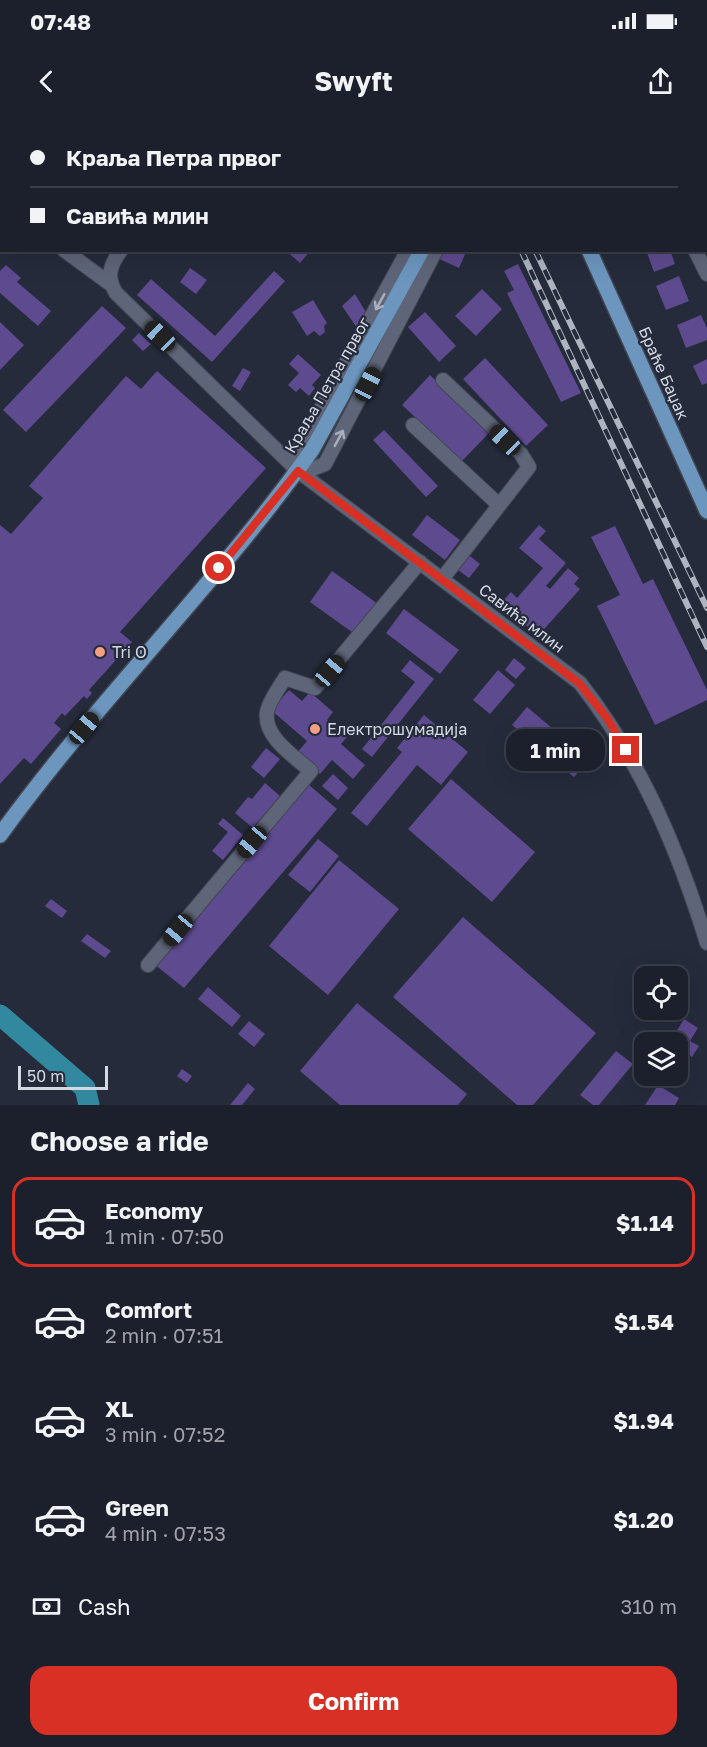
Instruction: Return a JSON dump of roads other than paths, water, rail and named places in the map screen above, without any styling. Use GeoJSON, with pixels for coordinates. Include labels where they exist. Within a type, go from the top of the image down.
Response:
{"type":"FeatureCollection","features":[{"type":"Feature","properties":{"kind":"main road","name":"Краља Петра првог"},"geometry":{"type":"LineString","coordinates":[[0,836],[63,753],[250,532],[298,471],[312,450],[421,252]]}},
{"type":"Feature","properties":{"kind":"main road","name":"Браће Баџак"},"geometry":{"type":"LineString","coordinates":[[590,252],[707,511]]}},
{"type":"Feature","properties":{"kind":"street","name":"Савића млин"},"geometry":{"type":"LineString","coordinates":[[67,252],[110,283],[116,293],[298,471],[579,683],[607,718],[659,811],[682,867],[707,943]]}},
{"type":"Feature","properties":{"kind":"street"},"geometry":{"type":"LineString","coordinates":[[110,283],[112,262],[120,252]]}},
{"type":"Feature","properties":{"kind":"street"},"geometry":{"type":"LineString","coordinates":[[407,252],[301,445],[297,455],[298,471],[310,470],[325,464],[435,252]]}},
{"type":"Feature","properties":{"kind":"street"},"geometry":{"type":"LineString","coordinates":[[695,252],[707,274]]}},
{"type":"Feature","properties":{"kind":"street"},"geometry":{"type":"LineString","coordinates":[[442,579],[528,467],[521,454],[443,380]]}},
{"type":"Feature","properties":{"kind":"street"},"geometry":{"type":"LineString","coordinates":[[413,425],[500,505]]}},
{"type":"Feature","properties":{"kind":"street"},"geometry":{"type":"LineString","coordinates":[[148,965],[311,771],[275,738],[268,725],[267,712],[285,678],[315,688],[401,589],[420,562]]}},
{"type":"Feature","properties":{"kind":"waterway"},"geometry":{"type":"LineString","coordinates":[[0,1015],[85,1088],[89,1105]]}},
{"type":"Feature","properties":{"kind":"railway"},"geometry":{"type":"LineString","coordinates":[[522,252],[707,647]]}},
{"type":"Feature","properties":{"kind":"railway"},"geometry":{"type":"LineString","coordinates":[[536,252],[707,608]]}},
{"type":"Feature","properties":{"kind":"place","name":"Tri O"},"geometry":{"type":"Point","coordinates":[100,652]}},
{"type":"Feature","properties":{"kind":"place","name":"Електрошумадија"},"geometry":{"type":"Point","coordinates":[315,729]}}]}
